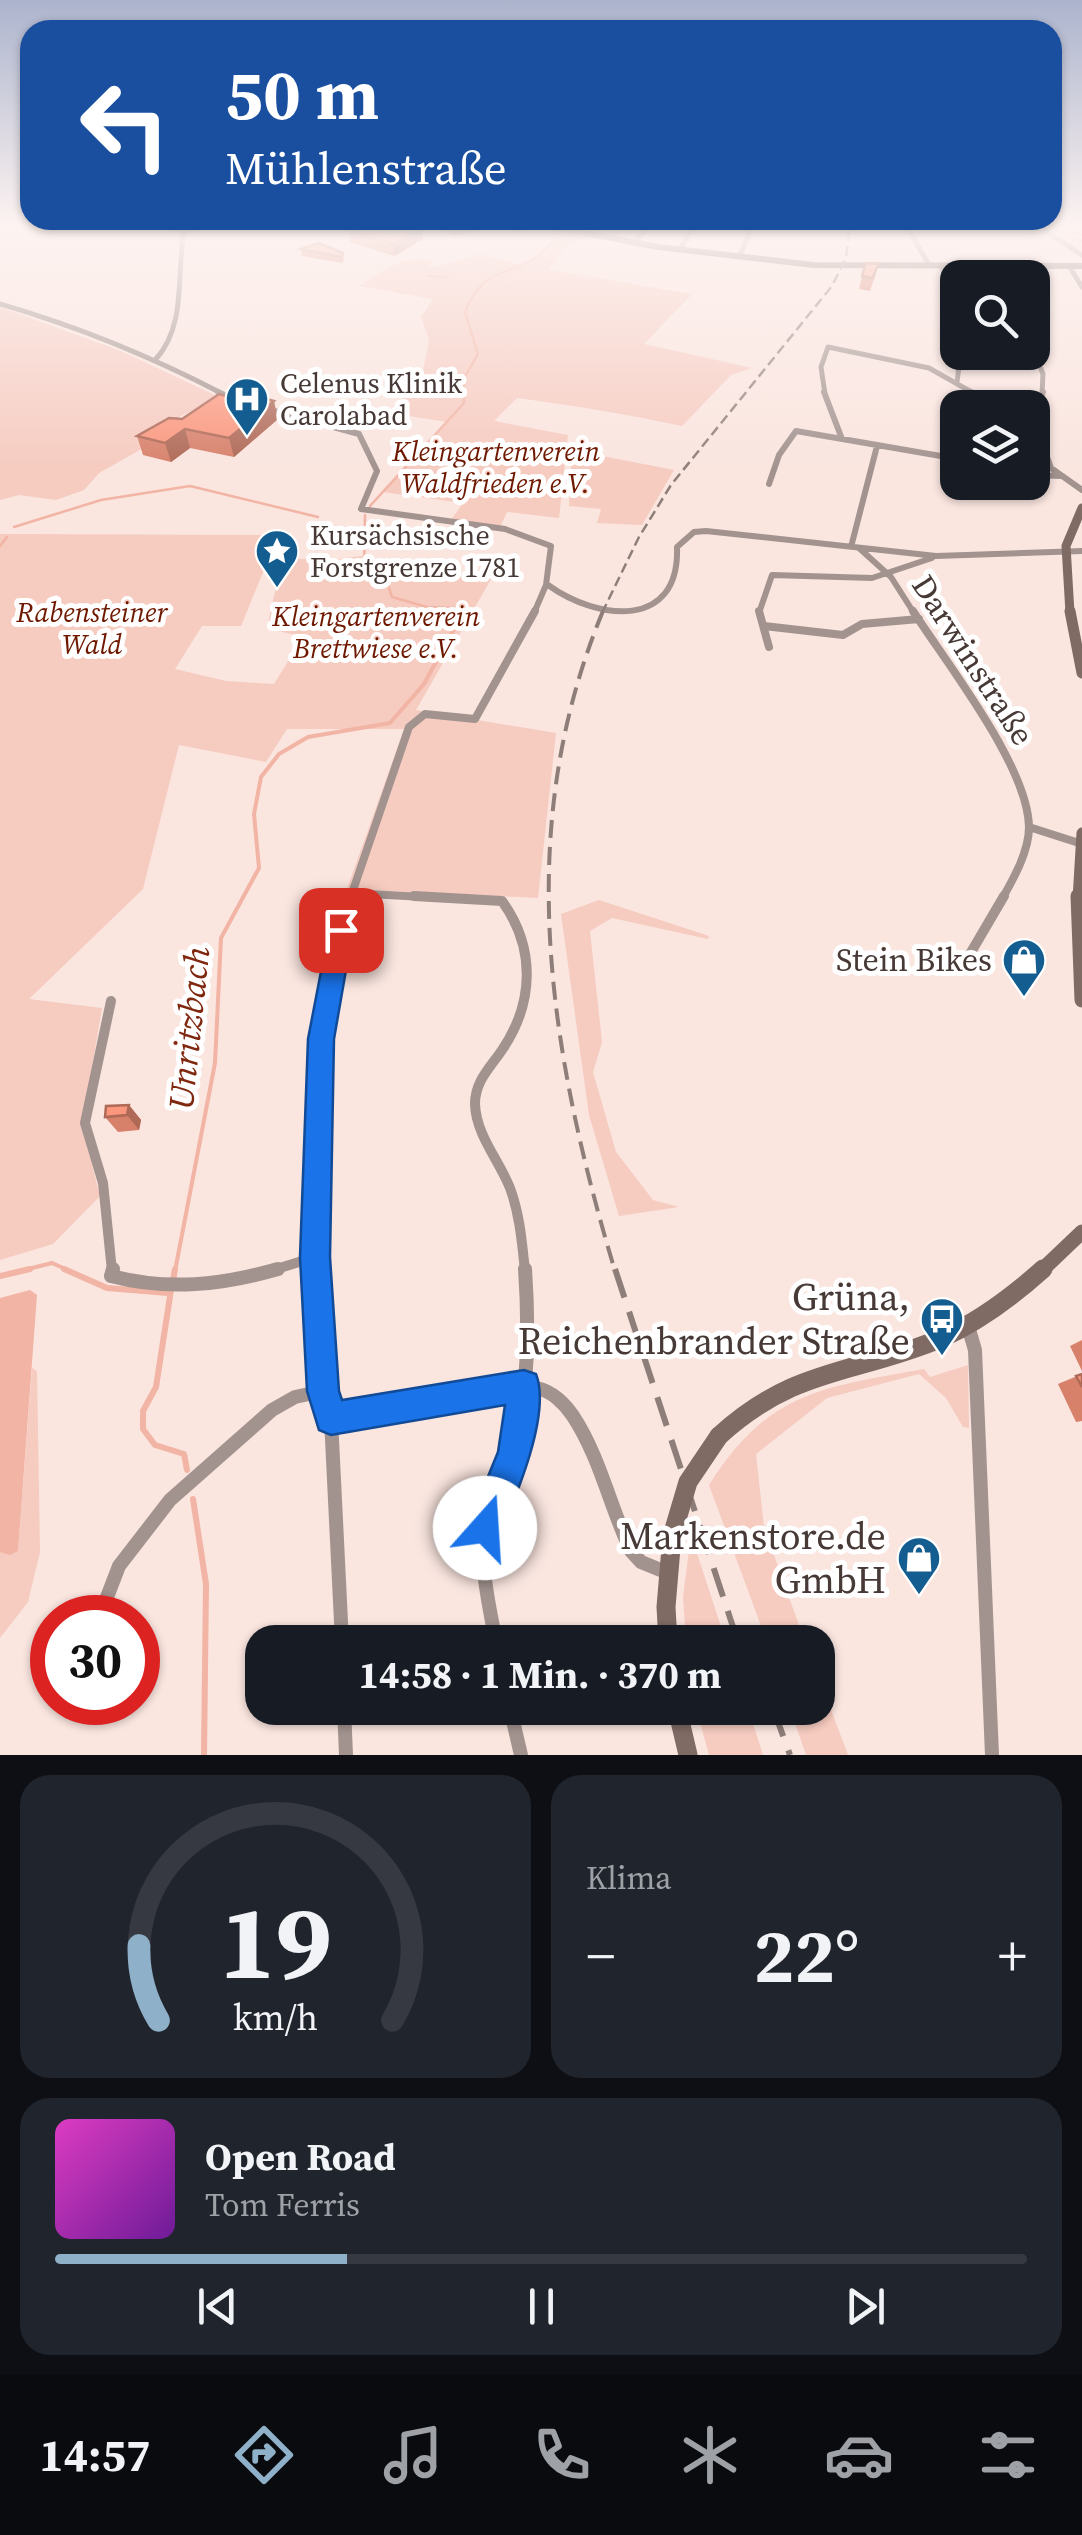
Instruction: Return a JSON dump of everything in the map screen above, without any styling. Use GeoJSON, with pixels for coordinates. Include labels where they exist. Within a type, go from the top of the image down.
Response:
{"type":"FeatureCollection","features":[{"type":"Feature","properties":{"kind":"street"},"geometry":{"type":"LineString","coordinates":[[10,307],[79,327],[156,358],[242,402]]}},
{"type":"Feature","properties":{"kind":"street"},"geometry":{"type":"LineString","coordinates":[[156,358],[166,348],[178,307]]}},
{"type":"Feature","properties":{"kind":"street"},"geometry":{"type":"LineString","coordinates":[[842,439],[823,380],[821,366],[828,348],[929,368],[970,390]]}},
{"type":"Feature","properties":{"kind":"street"},"geometry":{"type":"LineString","coordinates":[[957,382],[959,370]]}},
{"type":"Feature","properties":{"kind":"street"},"geometry":{"type":"LineString","coordinates":[[256,406],[359,434],[378,467],[378,477],[358,507],[505,529],[551,546],[562,540]]}},
{"type":"Feature","properties":{"kind":"street"},"geometry":{"type":"LineString","coordinates":[[769,484],[780,455],[796,432],[940,456]]}},
{"type":"Feature","properties":{"kind":"street"},"geometry":{"type":"LineString","coordinates":[[855,547],[877,446]]}},
{"type":"Feature","properties":{"kind":"street"},"geometry":{"type":"LineString","coordinates":[[1050,465],[1082,490]]}},
{"type":"Feature","properties":{"kind":"street"},"geometry":{"type":"LineString","coordinates":[[1050,476],[1061,476]]}},
{"type":"Feature","properties":{"kind":"street"},"geometry":{"type":"LineString","coordinates":[[1082,508],[1070,526],[1065,551],[1082,673]]}},
{"type":"Feature","properties":{"kind":"street"},"geometry":{"type":"LineString","coordinates":[[548,585],[562,598],[579,604],[634,611],[655,606],[676,580],[677,547],[694,532],[936,556],[1082,552]]}},
{"type":"Feature","properties":{"kind":"street"},"geometry":{"type":"LineString","coordinates":[[341,1625],[331,1419],[323,1391],[315,1257],[321,1039],[350,893],[414,720],[425,714],[476,719],[548,585],[554,557],[551,546]]}},
{"type":"Feature","properties":{"kind":"street","name":"Darwinstraße"},"geometry":{"type":"LineString","coordinates":[[855,547],[891,577],[1016,772],[1029,827],[1014,878],[970,954]]}},
{"type":"Feature","properties":{"kind":"street","name":"Darwinstraße"},"geometry":{"type":"LineString","coordinates":[[891,577],[936,556]]}},
{"type":"Feature","properties":{"kind":"street"},"geometry":{"type":"LineString","coordinates":[[769,648],[758,609],[772,575],[848,581],[891,577]]}},
{"type":"Feature","properties":{"kind":"street"},"geometry":{"type":"LineString","coordinates":[[764,626],[843,635],[862,624],[919,619]]}},
{"type":"Feature","properties":{"kind":"street"},"geometry":{"type":"LineString","coordinates":[[1029,827],[1082,844]]}},
{"type":"Feature","properties":{"kind":"street"},"geometry":{"type":"LineString","coordinates":[[1082,833],[1076,924],[1082,1000]]}},
{"type":"Feature","properties":{"kind":"street"},"geometry":{"type":"LineString","coordinates":[[350,893],[502,901],[522,928],[531,963],[512,1031],[480,1080],[474,1100],[478,1124],[513,1196],[522,1247],[524,1386],[515,1452],[485,1528],[486,1576],[493,1625]]}},
{"type":"Feature","properties":{"kind":"street"},"geometry":{"type":"LineString","coordinates":[[111,1002],[84,1123],[104,1184],[114,1263],[111,1276],[135,1284],[185,1285],[276,1271],[315,1257]]}},
{"type":"Feature","properties":{"kind":"street"},"geometry":{"type":"LineString","coordinates":[[668,1625],[668,1572],[682,1490],[719,1436],[753,1404],[808,1376],[926,1344],[968,1326],[1033,1279],[1082,1232]]}},
{"type":"Feature","properties":{"kind":"street"},"geometry":{"type":"LineString","coordinates":[[968,1326],[974,1350],[980,1443],[992,1755]]}},
{"type":"Feature","properties":{"kind":"street"},"geometry":{"type":"LineString","coordinates":[[331,1419],[524,1386],[555,1396],[572,1414],[631,1551],[642,1562],[668,1572]]}},
{"type":"Feature","properties":{"kind":"street"},"geometry":{"type":"LineString","coordinates":[[104,1595],[138,1537],[181,1488],[269,1412],[298,1396],[323,1391]]}},
{"type":"Feature","properties":{"kind":"street"},"geometry":{"type":"LineString","coordinates":[[345,1725],[346,1755]]}},
{"type":"Feature","properties":{"kind":"street"},"geometry":{"type":"LineString","coordinates":[[514,1725],[521,1755]]}},
{"type":"Feature","properties":{"kind":"street"},"geometry":{"type":"LineString","coordinates":[[681,1725],[688,1755]]}},
{"type":"Feature","properties":{"kind":"green space"},"geometry":{"type":"Polygon","coordinates":[[[0,307],[121,351],[219,397],[179,417],[186,424],[99,473],[84,490],[56,500],[19,495],[0,500],[0,307]]]}},
{"type":"Feature","properties":{"kind":"green space","name":"Kleingartenverein Waldfrieden e.V."},"geometry":{"type":"Polygon","coordinates":[[[428,307],[680,307],[644,344],[752,368],[731,375],[682,426],[517,398],[494,421],[568,435],[559,518],[507,512],[500,527],[451,520],[463,503],[383,492],[447,422],[390,413],[422,376],[429,340],[421,317],[428,307]]]}},
{"type":"Feature","properties":{"kind":"green space"},"geometry":{"type":"Polygon","coordinates":[[[572,450],[674,470],[642,525],[597,523],[601,509],[569,506],[572,450]]]}},
{"type":"Feature","properties":{"kind":"green space"},"geometry":{"type":"Polygon","coordinates":[[[0,534],[272,535],[282,542],[268,560],[241,626],[202,626],[175,669],[226,681],[274,684],[303,637],[267,628],[277,583],[291,558],[324,561],[362,556],[491,579],[416,710],[556,733],[538,898],[347,889],[404,729],[287,729],[266,762],[179,745],[143,889],[29,999],[102,1008],[82,1126],[100,1196],[53,1244],[0,1260],[0,534]]]}},
{"type":"Feature","properties":{"kind":"green space"},"geometry":{"type":"Polygon","coordinates":[[[599,900],[709,936],[708,939],[612,918],[590,931],[602,1042],[593,1072],[616,1152],[653,1200],[679,1207],[619,1216],[589,1115],[561,914],[599,900]]]}},
{"type":"Feature","properties":{"kind":"green space"},"geometry":{"type":"Polygon","coordinates":[[[968,1365],[969,1428],[963,1427],[946,1398],[919,1374],[827,1398],[756,1454],[764,1527],[799,1625],[761,1625],[709,1485],[753,1430],[801,1398],[857,1381],[924,1369],[930,1377],[968,1365]]]}},
{"type":"Feature","properties":{"kind":"green space"},"geometry":{"type":"Polygon","coordinates":[[[32,1368],[37,1371],[40,1552],[28,1602],[0,1638],[0,1552],[18,1551],[32,1368]]]}},
{"type":"Feature","properties":{"kind":"green space"},"geometry":{"type":"Polygon","coordinates":[[[691,1535],[720,1625],[685,1625],[683,1597],[691,1535]]]}},
{"type":"Feature","properties":{"kind":"green space"},"geometry":{"type":"Polygon","coordinates":[[[835,1720],[848,1755],[806,1755],[796,1725],[835,1725],[835,1720]]]}},
{"type":"Feature","properties":{"kind":"green space"},"geometry":{"type":"Polygon","coordinates":[[[701,1725],[753,1725],[763,1755],[709,1755],[701,1725]]]}},
{"type":"Feature","properties":{"kind":"shaded area"},"geometry":{"type":"Polygon","coordinates":[[[30,1290],[37,1295],[18,1551],[10,1555],[0,1552],[0,1298],[30,1290]]]}},
{"type":"Feature","properties":{"kind":"building"},"geometry":{"type":"Polygon","coordinates":[[[219,394],[250,402],[257,396],[274,401],[229,438],[185,429],[165,443],[137,436],[169,418],[182,419],[219,394]]]}},
{"type":"Feature","properties":{"kind":"building"},"geometry":{"type":"Polygon","coordinates":[[[129,1105],[127,1115],[105,1117],[106,1106],[129,1105]]]}},
{"type":"Feature","properties":{"kind":"waterway","name":"Unritzbach"},"geometry":{"type":"LineString","coordinates":[[370,506],[464,403],[464,378],[478,354],[465,312],[467,307]]}},
{"type":"Feature","properties":{"kind":"waterway"},"geometry":{"type":"LineString","coordinates":[[14,527],[101,500],[190,486],[318,517]]}},
{"type":"Feature","properties":{"kind":"waterway","name":"Unritzbach"},"geometry":{"type":"LineString","coordinates":[[365,515],[364,575],[387,582],[392,597],[427,607],[457,608],[461,613]]}},
{"type":"Feature","properties":{"kind":"waterway"},"geometry":{"type":"LineString","coordinates":[[0,546],[7,537]]}},
{"type":"Feature","properties":{"kind":"waterway","name":"Unritzbach"},"geometry":{"type":"LineString","coordinates":[[175,1271],[215,1063],[221,938],[259,868],[254,814],[261,777],[279,754],[308,737],[390,723],[424,684],[461,613]]}},
{"type":"Feature","properties":{"kind":"waterway"},"geometry":{"type":"LineString","coordinates":[[20,1271],[52,1263],[70,1271]]}},
{"type":"Feature","properties":{"kind":"waterway"},"geometry":{"type":"LineString","coordinates":[[0,1276],[30,1269]]}},
{"type":"Feature","properties":{"kind":"waterway"},"geometry":{"type":"LineString","coordinates":[[64,1269],[107,1288],[168,1293]]}},
{"type":"Feature","properties":{"kind":"waterway","name":"Unritzbach"},"geometry":{"type":"LineString","coordinates":[[173,1281],[175,1269]]}},
{"type":"Feature","properties":{"kind":"waterway","name":"Unritzbach"},"geometry":{"type":"LineString","coordinates":[[171,1290],[156,1387],[143,1411],[143,1429],[155,1445],[184,1454],[187,1470]]}},
{"type":"Feature","properties":{"kind":"waterway","name":"Unritzbach"},"geometry":{"type":"LineString","coordinates":[[193,1499],[206,1584],[204,1755]]}},
{"type":"Feature","properties":{"kind":"railway"},"geometry":{"type":"LineString","coordinates":[[602,613],[639,537],[671,485],[815,307]]}},
{"type":"Feature","properties":{"kind":"railway"},"geometry":{"type":"LineString","coordinates":[[603,611],[575,693],[557,776],[549,858],[550,941],[572,1106],[615,1271]]}},
{"type":"Feature","properties":{"kind":"railway"},"geometry":{"type":"LineString","coordinates":[[615,1269],[732,1625]]}},
{"type":"Feature","properties":{"kind":"railway"},"geometry":{"type":"LineString","coordinates":[[779,1725],[790,1755]]}},
{"type":"Feature","properties":{"kind":"place","name":"Celenus Klinik Carolabad"},"geometry":{"type":"Point","coordinates":[247,437]}},
{"type":"Feature","properties":{"kind":"place","name":"Kursächsische Forstgrenze 1781"},"geometry":{"type":"Point","coordinates":[277,589]}},
{"type":"Feature","properties":{"kind":"place","name":"Stein Bikes"},"geometry":{"type":"Point","coordinates":[1024,998]}},
{"type":"Feature","properties":{"kind":"place","name":"Grüna, Reichenbrander Straße"},"geometry":{"type":"Point","coordinates":[942,1357]}},
{"type":"Feature","properties":{"kind":"place","name":"Markenstore.de GmbH"},"geometry":{"type":"Point","coordinates":[919,1596]}},
{"type":"Feature","properties":{"kind":"route"},"geometry":{"type":"LineString","coordinates":[[341,930],[321,1039],[315,1257],[323,1391],[331,1419],[467,1392],[524,1386],[515,1452],[485,1528]]}},
{"type":"Feature","properties":{"kind":"park label","name":"Rabensteiner Wald"},"geometry":{"type":"Point","coordinates":[92,628]}},
{"type":"Feature","properties":{"kind":"park label","name":"Kleingartenverein Brettwiese e.V."},"geometry":{"type":"Point","coordinates":[376,632]}}]}
